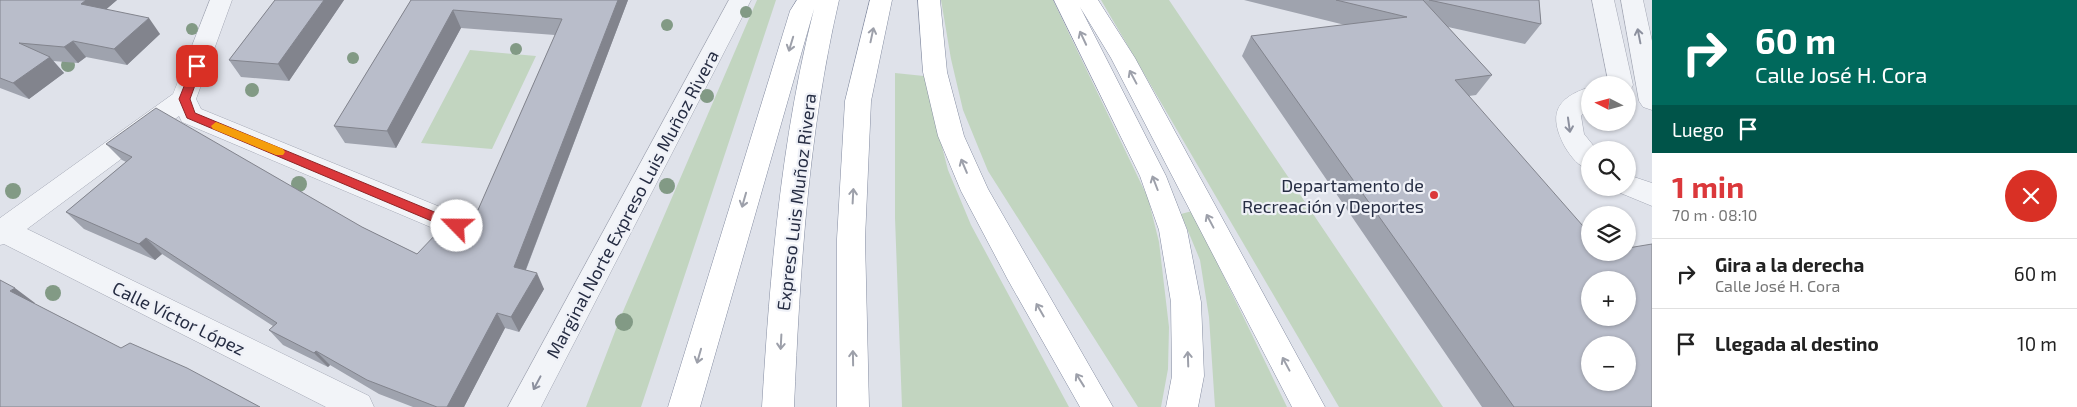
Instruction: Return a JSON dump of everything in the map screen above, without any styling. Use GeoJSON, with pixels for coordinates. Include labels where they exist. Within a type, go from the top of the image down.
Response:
{"type":"FeatureCollection","features":[{"type":"Feature","properties":{"kind":"highway"},"geometry":{"type":"LineString","coordinates":[[684,407],[765,127],[801,11],[809,0]]}},
{"type":"Feature","properties":{"kind":"highway","name":"Expreso Luis Muñoz Rivera"},"geometry":{"type":"LineString","coordinates":[[778,407],[782,323],[797,161],[816,45],[828,0]]}},
{"type":"Feature","properties":{"kind":"highway"},"geometry":{"type":"LineString","coordinates":[[853,407],[851,239],[858,101],[881,0]]}},
{"type":"Feature","properties":{"kind":"highway"},"geometry":{"type":"LineString","coordinates":[[929,0],[935,72],[951,136],[975,191],[1064,353],[1097,407]]}},
{"type":"Feature","properties":{"kind":"highway"},"geometry":{"type":"LineString","coordinates":[[1065,0],[1152,176],[1173,230],[1186,302],[1188,376],[1182,407]]}},
{"type":"Feature","properties":{"kind":"highway"},"geometry":{"type":"LineString","coordinates":[[1086,0],[1123,58],[1309,407]]}},
{"type":"Feature","properties":{"kind":"street"},"geometry":{"type":"LineString","coordinates":[[1,231],[184,99],[221,0]]}},
{"type":"Feature","properties":{"kind":"street","name":"Marginal Norte Expreso Luis Muñoz Rivera"},"geometry":{"type":"LineString","coordinates":[[524,407],[740,0]]}},
{"type":"Feature","properties":{"kind":"street"},"geometry":{"type":"LineString","coordinates":[[1603,0],[1618,76]]}},
{"type":"Feature","properties":{"kind":"street"},"geometry":{"type":"LineString","coordinates":[[1632,0],[1652,101],[1636,97]]}},
{"type":"Feature","properties":{"kind":"street"},"geometry":{"type":"LineString","coordinates":[[184,99],[191,115],[457,226]]}},
{"type":"Feature","properties":{"kind":"street"},"geometry":{"type":"LineString","coordinates":[[1581,100],[1571,107],[1567,123],[1574,142],[1581,150]]}},
{"type":"Feature","properties":{"kind":"street"},"geometry":{"type":"LineString","coordinates":[[1636,188],[1652,195]]}},
{"type":"Feature","properties":{"kind":"street","name":"Calle Víctor López"},"geometry":{"type":"LineString","coordinates":[[1,231],[358,407]]}},
{"type":"Feature","properties":{"kind":"green space"},"geometry":{"type":"Polygon","coordinates":[[[757,0],[776,0],[641,407],[586,407],[621,316],[757,0]]]}},
{"type":"Feature","properties":{"kind":"green space"},"geometry":{"type":"Polygon","coordinates":[[[941,0],[1053,0],[1148,198],[1159,242],[1169,327],[1168,369],[1161,407],[1138,407],[988,171],[963,110],[951,59],[941,0]]]}},
{"type":"Feature","properties":{"kind":"green space"},"geometry":{"type":"Polygon","coordinates":[[[1101,0],[1169,0],[1443,407],[1339,407],[1101,0]]]}},
{"type":"Feature","properties":{"kind":"green space"},"geometry":{"type":"Polygon","coordinates":[[[470,50],[536,56],[492,149],[421,143],[470,50]]]}},
{"type":"Feature","properties":{"kind":"green space"},"geometry":{"type":"Polygon","coordinates":[[[895,73],[924,76],[948,170],[971,225],[1069,407],[902,407],[895,218],[895,73]]]}},
{"type":"Feature","properties":{"kind":"green space"},"geometry":{"type":"Polygon","coordinates":[[[1192,211],[1287,407],[1215,407],[1209,317],[1200,260],[1181,214],[1192,211]]]}},
{"type":"Feature","properties":{"kind":"building"},"geometry":{"type":"Polygon","coordinates":[[[0,0],[86,0],[81,4],[149,18],[114,49],[73,41],[64,47],[19,43],[50,57],[13,83],[0,78],[0,0]]]}},
{"type":"Feature","properties":{"kind":"building"},"geometry":{"type":"Polygon","coordinates":[[[275,0],[324,0],[278,64],[229,60],[275,0]]]}},
{"type":"Feature","properties":{"kind":"building"},"geometry":{"type":"Polygon","coordinates":[[[411,0],[618,0],[514,267],[537,273],[511,317],[497,313],[447,407],[437,407],[367,380],[316,351],[314,353],[269,330],[277,323],[146,238],[139,244],[66,212],[132,157],[106,144],[156,108],[362,227],[417,254],[438,232],[463,244],[562,19],[453,10],[387,131],[334,126],[411,0]]]}},
{"type":"Feature","properties":{"kind":"building","name":"Departamento de Recreación y Deportes"},"geometry":{"type":"Polygon","coordinates":[[[1336,0],[1423,0],[1492,75],[1455,80],[1581,224],[1581,261],[1636,261],[1636,247],[1652,244],[1652,407],[1514,407],[1251,36],[1407,17],[1336,0]]]}},
{"type":"Feature","properties":{"kind":"building"},"geometry":{"type":"Polygon","coordinates":[[[1429,0],[1539,0],[1541,24],[1429,0]]]}},
{"type":"Feature","properties":{"kind":"building"},"geometry":{"type":"Polygon","coordinates":[[[0,280],[15,288],[10,291],[121,348],[130,343],[187,368],[260,407],[0,407],[0,280]]]}},
{"type":"Feature","properties":{"kind":"slow traffic"},"geometry":{"type":"LineString","coordinates":[[216,126],[279,152]]}},
{"type":"Feature","properties":{"kind":"place","name":"Departamento de Recreación y Deportes"},"geometry":{"type":"Point","coordinates":[1434,195]}},
{"type":"Feature","properties":{"kind":"route"},"geometry":{"type":"LineString","coordinates":[[197,66],[184,99],[191,115],[457,226]]}}]}
